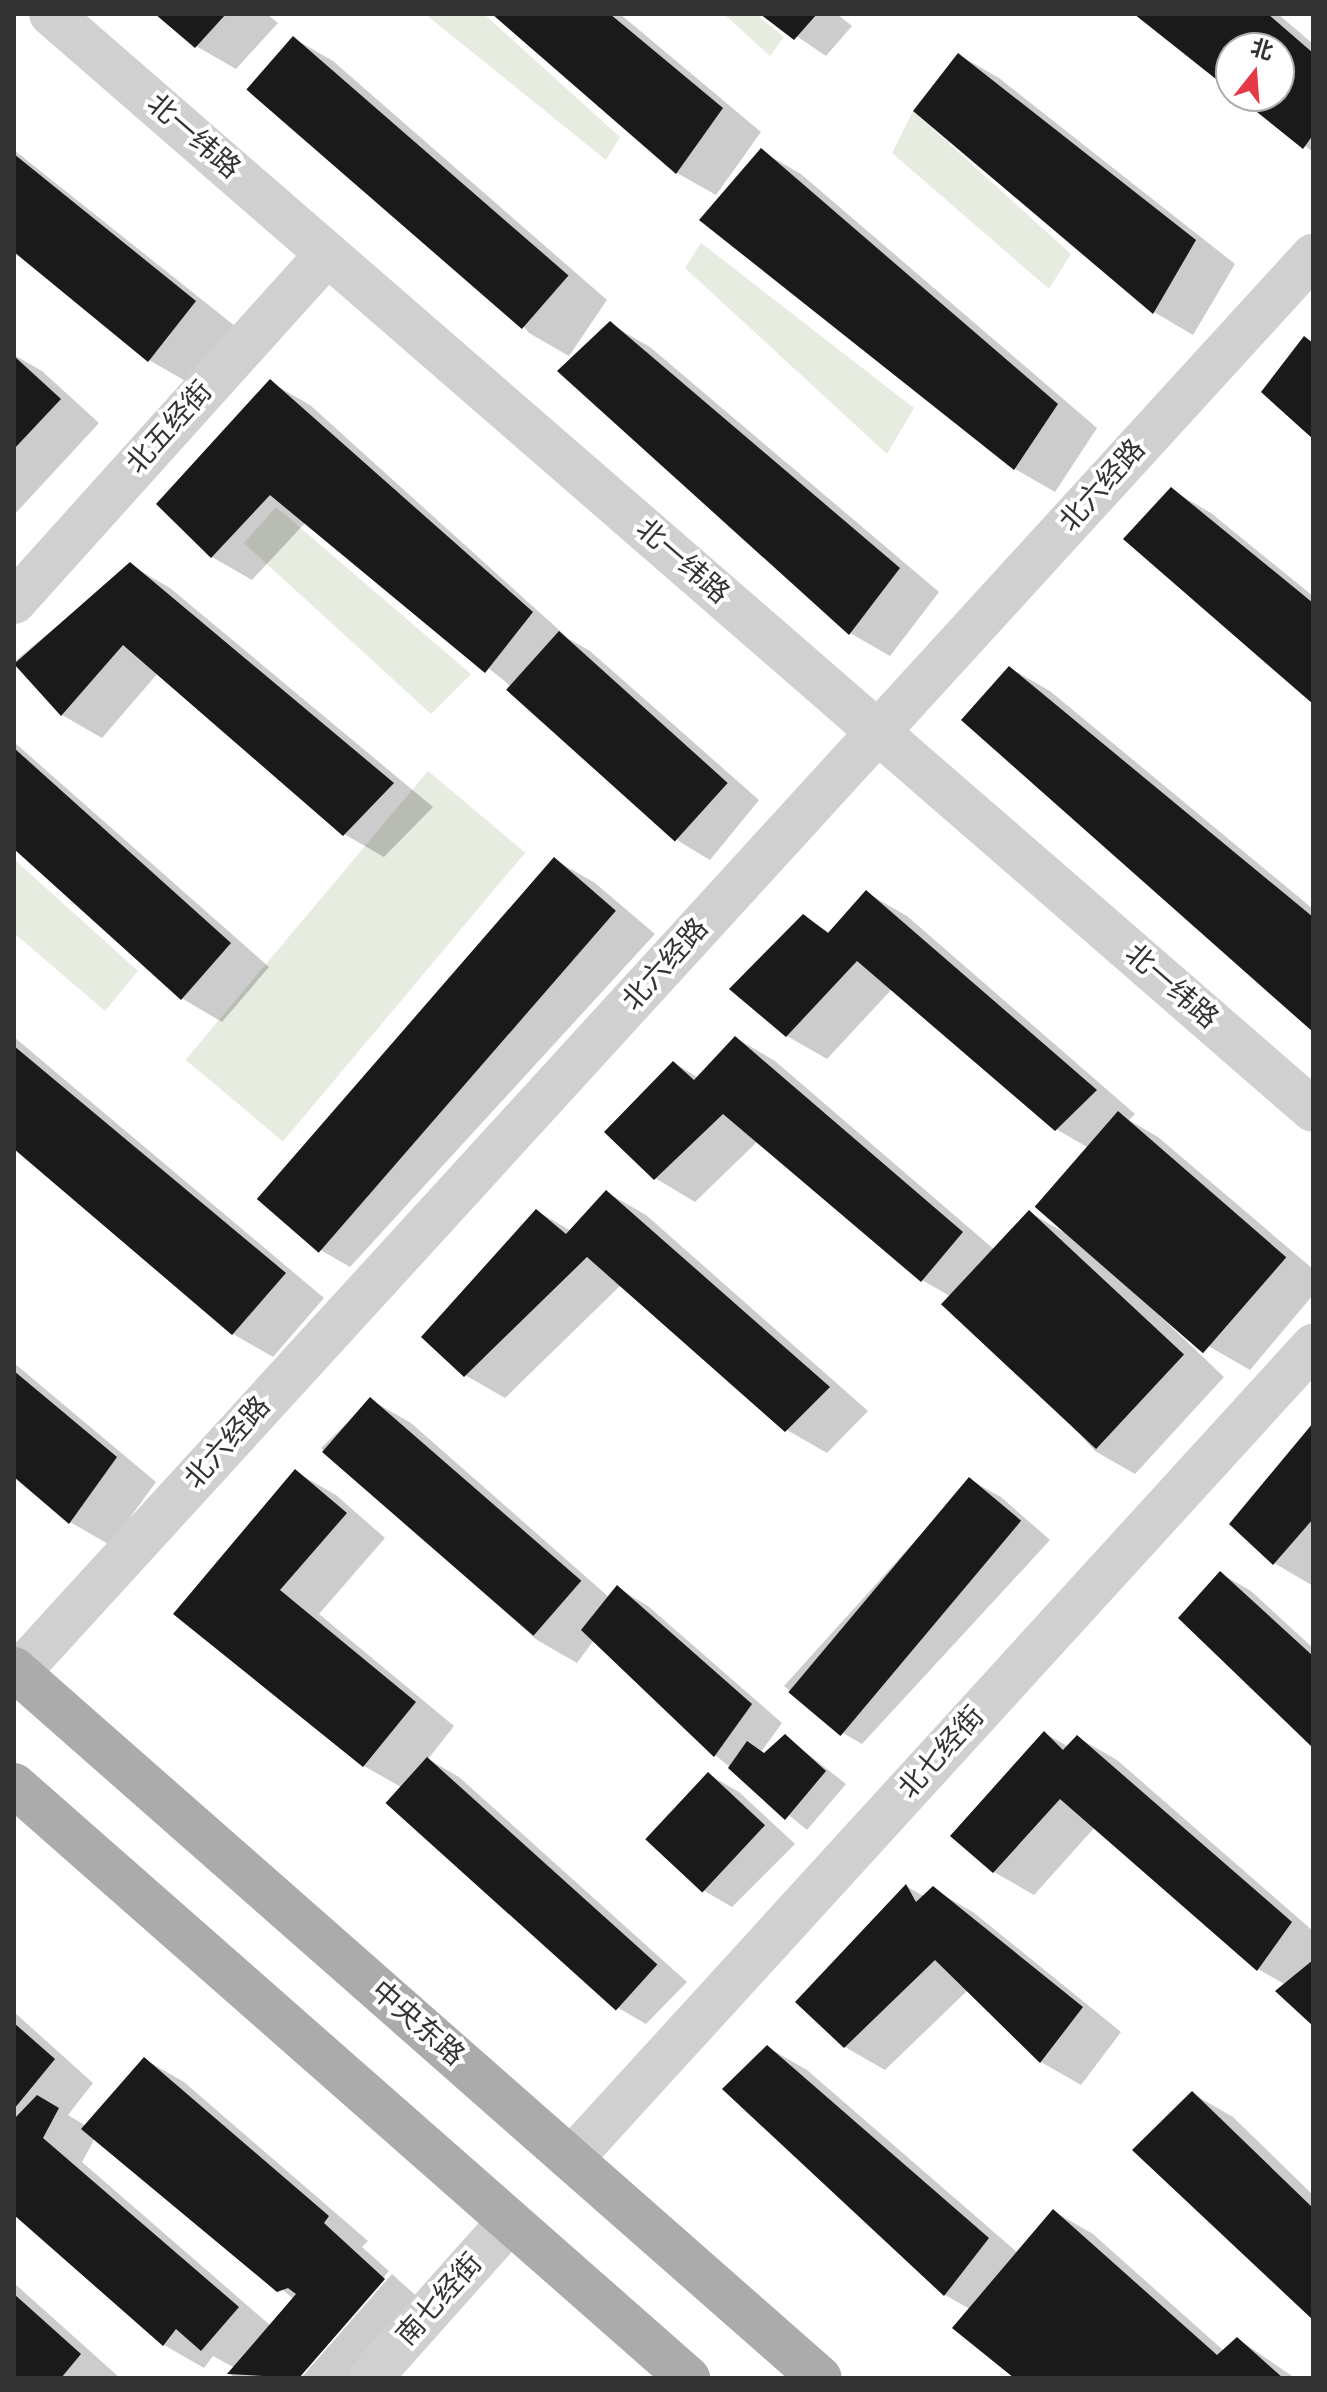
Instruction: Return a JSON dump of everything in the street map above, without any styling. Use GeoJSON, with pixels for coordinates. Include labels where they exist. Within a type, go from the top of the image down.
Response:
{"type":"FeatureCollection","features":[{"type":"Feature","properties":{"kind":"main road","name":"中央东路"},"geometry":{"type":"LineString","coordinates":[[16,1671],[820,2378]]}},
{"type":"Feature","properties":{"kind":"main road"},"geometry":{"type":"LineString","coordinates":[[14,1785],[688,2378]]}},
{"type":"Feature","properties":{"kind":"street","name":"北一纬路"},"geometry":{"type":"LineString","coordinates":[[51,14],[1313,1110]]}},
{"type":"Feature","properties":{"kind":"street","name":"北五经街"},"geometry":{"type":"LineString","coordinates":[[14,602],[327,254]]}},
{"type":"Feature","properties":{"kind":"street","name":"北六经路"},"geometry":{"type":"LineString","coordinates":[[16,1671],[1313,256]]}},
{"type":"Feature","properties":{"kind":"street","name":"北七经街"},"geometry":{"type":"LineString","coordinates":[[571,2159],[1313,1346]]}},
{"type":"Feature","properties":{"kind":"street","name":"南七经街"},"geometry":{"type":"LineString","coordinates":[[370,2378],[510,2221]]}},
{"type":"Feature","properties":{"kind":"shaded area"},"geometry":{"type":"Polygon","coordinates":[[[425,14],[484,14],[620,137],[606,160],[425,14]]]}},
{"type":"Feature","properties":{"kind":"shaded area"},"geometry":{"type":"Polygon","coordinates":[[[724,14],[756,14],[784,37],[770,56],[724,14]]]}},
{"type":"Feature","properties":{"kind":"shaded area"},"geometry":{"type":"Polygon","coordinates":[[[913,111],[1071,254],[1049,289],[892,153],[913,111]]]}},
{"type":"Feature","properties":{"kind":"shaded area"},"geometry":{"type":"Polygon","coordinates":[[[701,243],[914,408],[887,454],[685,268],[701,243]]]}},
{"type":"Feature","properties":{"kind":"shaded area"},"geometry":{"type":"Polygon","coordinates":[[[276,507],[471,674],[431,714],[244,543],[276,507]]]}},
{"type":"Feature","properties":{"kind":"shaded area"},"geometry":{"type":"Polygon","coordinates":[[[428,771],[525,853],[283,1141],[186,1060],[428,771]]]}},
{"type":"Feature","properties":{"kind":"shaded area"},"geometry":{"type":"Polygon","coordinates":[[[14,859],[138,971],[105,1011],[14,933],[14,859]]]}},
{"type":"Feature","properties":{"kind":"building"},"geometry":{"type":"Polygon","coordinates":[[[155,14],[226,14],[195,48],[155,14]]]}},
{"type":"Feature","properties":{"kind":"building"},"geometry":{"type":"Polygon","coordinates":[[[492,14],[610,14],[723,108],[676,174],[492,14]]]}},
{"type":"Feature","properties":{"kind":"building"},"geometry":{"type":"Polygon","coordinates":[[[760,14],[817,14],[794,40],[760,14]]]}},
{"type":"Feature","properties":{"kind":"building"},"geometry":{"type":"Polygon","coordinates":[[[1134,14],[1268,14],[1289,32],[1215,32],[1215,78],[1134,14]]]}},
{"type":"Feature","properties":{"kind":"building"},"geometry":{"type":"Polygon","coordinates":[[[293,36],[568,275],[522,329],[246,90],[293,36]]]}},
{"type":"Feature","properties":{"kind":"building"},"geometry":{"type":"Polygon","coordinates":[[[1295,37],[1313,53],[1313,135],[1303,149],[1257,112],[1295,112],[1295,37]]]}},
{"type":"Feature","properties":{"kind":"building"},"geometry":{"type":"Polygon","coordinates":[[[958,53],[1196,240],[1153,314],[913,111],[958,53]]]}},
{"type":"Feature","properties":{"kind":"building"},"geometry":{"type":"Polygon","coordinates":[[[761,148],[1058,404],[1014,470],[699,220],[761,148]]]}},
{"type":"Feature","properties":{"kind":"building"},"geometry":{"type":"Polygon","coordinates":[[[14,154],[196,301],[148,362],[14,252],[14,154]]]}},
{"type":"Feature","properties":{"kind":"building"},"geometry":{"type":"Polygon","coordinates":[[[610,321],[900,568],[849,635],[557,371],[610,321]]]}},
{"type":"Feature","properties":{"kind":"building"},"geometry":{"type":"Polygon","coordinates":[[[1304,336],[1313,343],[1313,439],[1261,392],[1304,336]]]}},
{"type":"Feature","properties":{"kind":"building"},"geometry":{"type":"Polygon","coordinates":[[[14,356],[61,399],[14,449],[14,356]]]}},
{"type":"Feature","properties":{"kind":"building"},"geometry":{"type":"Polygon","coordinates":[[[270,379],[533,612],[485,673],[270,495],[211,558],[156,504],[270,379]]]}},
{"type":"Feature","properties":{"kind":"building"},"geometry":{"type":"Polygon","coordinates":[[[1171,487],[1313,603],[1313,704],[1123,539],[1171,487]]]}},
{"type":"Feature","properties":{"kind":"building"},"geometry":{"type":"Polygon","coordinates":[[[130,562],[394,783],[343,836],[123,645],[61,716],[14,664],[130,562]]]}},
{"type":"Feature","properties":{"kind":"building"},"geometry":{"type":"Polygon","coordinates":[[[559,631],[728,783],[675,842],[506,690],[559,631]]]}},
{"type":"Feature","properties":{"kind":"building"},"geometry":{"type":"Polygon","coordinates":[[[1009,666],[1313,917],[1313,1032],[961,720],[1009,666]]]}},
{"type":"Feature","properties":{"kind":"building"},"geometry":{"type":"Polygon","coordinates":[[[14,748],[231,943],[181,1000],[14,849],[14,748]]]}},
{"type":"Feature","properties":{"kind":"building"},"geometry":{"type":"Polygon","coordinates":[[[554,857],[616,911],[319,1253],[257,1199],[554,857]]]}},
{"type":"Feature","properties":{"kind":"building"},"geometry":{"type":"Polygon","coordinates":[[[866,890],[1097,1090],[1055,1131],[857,961],[786,1037],[729,989],[803,914],[828,933],[866,890]]]}},
{"type":"Feature","properties":{"kind":"building"},"geometry":{"type":"Polygon","coordinates":[[[735,1036],[963,1232],[921,1282],[723,1114],[654,1180],[604,1132],[673,1061],[694,1080],[735,1036]]]}},
{"type":"Feature","properties":{"kind":"building"},"geometry":{"type":"Polygon","coordinates":[[[14,1046],[286,1273],[232,1335],[14,1149],[14,1046]]]}},
{"type":"Feature","properties":{"kind":"building"},"geometry":{"type":"Polygon","coordinates":[[[1118,1111],[1286,1257],[1203,1353],[1035,1207],[1118,1111]]]}},
{"type":"Feature","properties":{"kind":"building"},"geometry":{"type":"Polygon","coordinates":[[[606,1190],[830,1387],[785,1432],[587,1257],[464,1377],[421,1337],[536,1209],[566,1234],[606,1190]]]}},
{"type":"Feature","properties":{"kind":"building"},"geometry":{"type":"Polygon","coordinates":[[[1029,1210],[1184,1355],[1096,1449],[941,1304],[1029,1210]]]}},
{"type":"Feature","properties":{"kind":"building"},"geometry":{"type":"Polygon","coordinates":[[[14,1371],[117,1457],[69,1524],[14,1477],[14,1371]]]}},
{"type":"Feature","properties":{"kind":"building"},"geometry":{"type":"Polygon","coordinates":[[[370,1397],[581,1581],[533,1636],[322,1452],[370,1397]]]}},
{"type":"Feature","properties":{"kind":"building"},"geometry":{"type":"Polygon","coordinates":[[[1313,1423],[1313,1519],[1273,1565],[1229,1524],[1313,1423]]]}},
{"type":"Feature","properties":{"kind":"building"},"geometry":{"type":"Polygon","coordinates":[[[295,1469],[347,1513],[280,1590],[416,1702],[363,1767],[173,1614],[295,1469]]]}},
{"type":"Feature","properties":{"kind":"building"},"geometry":{"type":"Polygon","coordinates":[[[969,1477],[1021,1521],[840,1736],[788,1692],[969,1477]]]}},
{"type":"Feature","properties":{"kind":"building"},"geometry":{"type":"Polygon","coordinates":[[[1220,1571],[1313,1656],[1313,1748],[1178,1618],[1220,1571]]]}},
{"type":"Feature","properties":{"kind":"building"},"geometry":{"type":"Polygon","coordinates":[[[617,1585],[752,1704],[714,1757],[581,1630],[617,1585]]]}},
{"type":"Feature","properties":{"kind":"building"},"geometry":{"type":"Polygon","coordinates":[[[1044,1731],[1063,1750],[1077,1735],[1292,1922],[1257,1971],[1060,1799],[993,1873],[950,1836],[1044,1731]]]}},
{"type":"Feature","properties":{"kind":"building"},"geometry":{"type":"Polygon","coordinates":[[[785,1734],[826,1771],[785,1820],[728,1768],[747,1741],[764,1753],[785,1734]]]}},
{"type":"Feature","properties":{"kind":"building"},"geometry":{"type":"Polygon","coordinates":[[[427,1757],[657,1964],[616,2011],[386,1803],[427,1757]]]}},
{"type":"Feature","properties":{"kind":"building"},"geometry":{"type":"Polygon","coordinates":[[[708,1772],[765,1825],[702,1892],[645,1839],[708,1772]]]}},
{"type":"Feature","properties":{"kind":"building"},"geometry":{"type":"Polygon","coordinates":[[[906,1884],[916,1902],[933,1886],[1083,2007],[1040,2063],[935,1960],[844,2048],[795,2002],[906,1884]]]}},
{"type":"Feature","properties":{"kind":"building"},"geometry":{"type":"Polygon","coordinates":[[[1313,1960],[1313,2026],[1275,1991],[1313,1960]]]}},
{"type":"Feature","properties":{"kind":"building"},"geometry":{"type":"Polygon","coordinates":[[[14,2023],[55,2059],[14,2109],[14,2023]]]}},
{"type":"Feature","properties":{"kind":"building"},"geometry":{"type":"Polygon","coordinates":[[[767,2045],[989,2238],[944,2296],[722,2089],[767,2045]]]}},
{"type":"Feature","properties":{"kind":"building"},"geometry":{"type":"Polygon","coordinates":[[[144,2057],[329,2216],[324,2223],[385,2279],[299,2378],[227,2374],[296,2294],[288,2288],[277,2292],[81,2129],[144,2057]]]}},
{"type":"Feature","properties":{"kind":"building"},"geometry":{"type":"Polygon","coordinates":[[[1192,2091],[1313,2208],[1313,2320],[1132,2150],[1192,2091]]]}},
{"type":"Feature","properties":{"kind":"building"},"geometry":{"type":"Polygon","coordinates":[[[37,2095],[59,2108],[43,2138],[239,2307],[201,2351],[176,2329],[163,2346],[14,2215],[14,2119],[37,2095]]]}},
{"type":"Feature","properties":{"kind":"building"},"geometry":{"type":"Polygon","coordinates":[[[1053,2209],[1217,2355],[1237,2337],[1283,2378],[1014,2378],[952,2328],[1053,2209]]]}},
{"type":"Feature","properties":{"kind":"building"},"geometry":{"type":"Polygon","coordinates":[[[14,2294],[81,2354],[61,2378],[14,2378],[14,2294]]]}}]}
